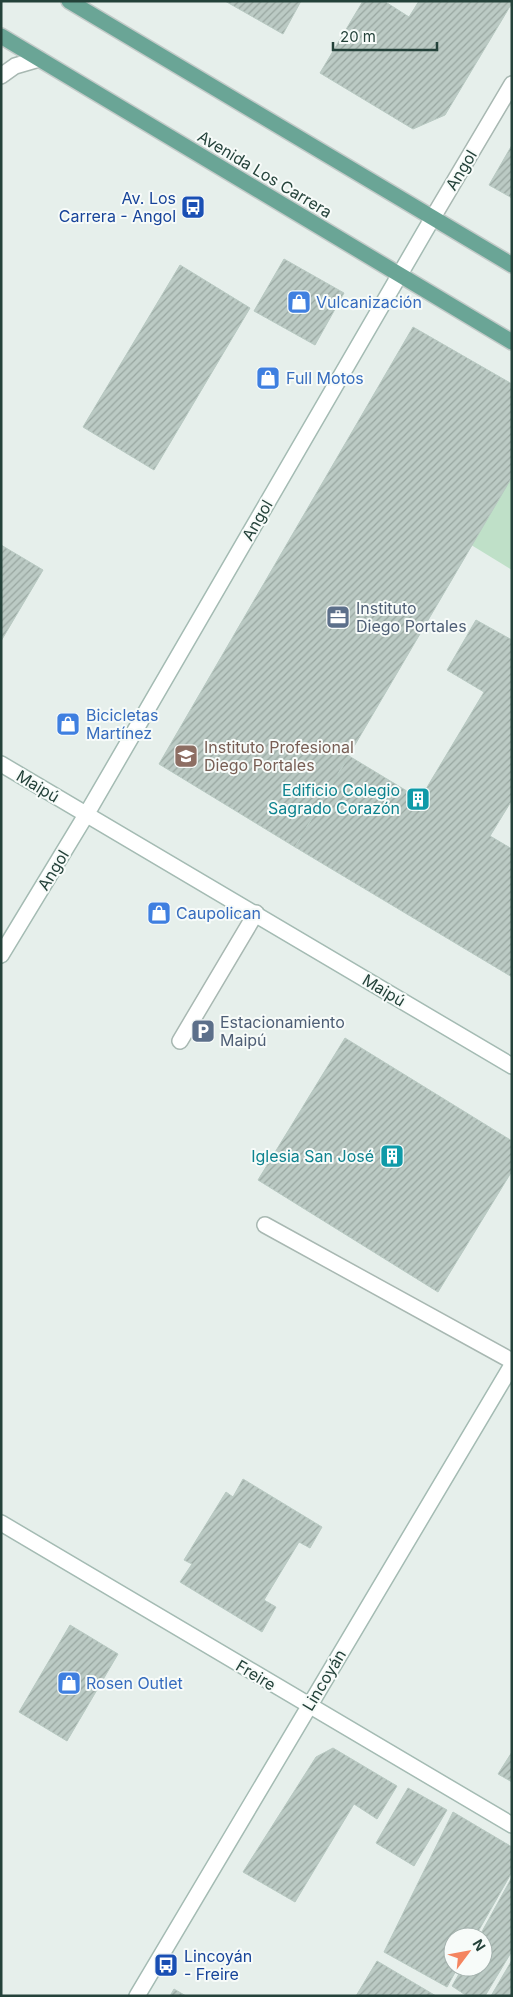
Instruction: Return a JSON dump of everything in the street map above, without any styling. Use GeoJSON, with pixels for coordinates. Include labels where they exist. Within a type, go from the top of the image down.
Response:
{"type":"FeatureCollection","features":[{"type":"Feature","properties":{"kind":"main road"},"geometry":{"type":"LineString","coordinates":[[69,1],[512,265]]}},
{"type":"Feature","properties":{"kind":"main road","name":"Avenida Los Carrera"},"geometry":{"type":"LineString","coordinates":[[1,36],[512,342]]}},
{"type":"Feature","properties":{"kind":"street"},"geometry":{"type":"LineString","coordinates":[[1,76],[15,66],[40,59]]}},
{"type":"Feature","properties":{"kind":"street","name":"Angol"},"geometry":{"type":"LineString","coordinates":[[1,956],[86,815],[398,275],[512,84]]}},
{"type":"Feature","properties":{"kind":"street","name":"Maipú"},"geometry":{"type":"LineString","coordinates":[[1,764],[512,1066]]}},
{"type":"Feature","properties":{"kind":"street"},"geometry":{"type":"LineString","coordinates":[[180,1041],[256,913]]}},
{"type":"Feature","properties":{"kind":"street"},"geometry":{"type":"LineString","coordinates":[[265,1224],[512,1363]]}},
{"type":"Feature","properties":{"kind":"street","name":"Lincoyán"},"geometry":{"type":"LineString","coordinates":[[136,1996],[512,1363]]}},
{"type":"Feature","properties":{"kind":"street","name":"Freire"},"geometry":{"type":"LineString","coordinates":[[1,1523],[512,1825]]}},
{"type":"Feature","properties":{"kind":"green space"},"geometry":{"type":"Polygon","coordinates":[[[512,469],[512,570],[468,543],[512,469]]]}},
{"type":"Feature","properties":{"kind":"building"},"geometry":{"type":"Polygon","coordinates":[[[225,1],[301,1],[283,34],[225,1]]]}},
{"type":"Feature","properties":{"kind":"building"},"geometry":{"type":"Polygon","coordinates":[[[363,1],[384,1],[409,17],[419,1],[512,1],[512,3],[445,115],[413,129],[320,73],[363,1]]]}},
{"type":"Feature","properties":{"kind":"building"},"geometry":{"type":"Polygon","coordinates":[[[512,145],[512,198],[489,185],[512,145]]]}},
{"type":"Feature","properties":{"kind":"building","name":"Vulcanización"},"geometry":{"type":"Polygon","coordinates":[[[284,259],[344,293],[315,345],[254,311],[284,259]]]}},
{"type":"Feature","properties":{"kind":"building"},"geometry":{"type":"Polygon","coordinates":[[[180,265],[250,308],[154,470],[83,427],[180,265]]]}},
{"type":"Feature","properties":{"kind":"building","name":"Instituto Diego Portales"},"geometry":{"type":"Polygon","coordinates":[[[413,327],[512,384],[512,477],[295,847],[159,764],[413,327]]]}},
{"type":"Feature","properties":{"kind":"building"},"geometry":{"type":"Polygon","coordinates":[[[1,545],[43,570],[1,641],[1,545]]]}},
{"type":"Feature","properties":{"kind":"building","name":"Edificio Colegio Sagrado Corazón"},"geometry":{"type":"Polygon","coordinates":[[[476,620],[512,640],[512,800],[490,836],[512,849],[512,977],[295,847],[349,756],[420,799],[484,692],[447,670],[476,620]]]}},
{"type":"Feature","properties":{"kind":"building","name":"Iglesia San José"},"geometry":{"type":"Polygon","coordinates":[[[345,1038],[512,1141],[512,1171],[438,1292],[258,1180],[345,1038]]]}},
{"type":"Feature","properties":{"kind":"building"},"geometry":{"type":"Polygon","coordinates":[[[243,1479],[322,1527],[310,1548],[299,1542],[264,1600],[276,1607],[262,1632],[180,1582],[192,1564],[184,1560],[226,1492],[233,1497],[243,1479]]]}},
{"type":"Feature","properties":{"kind":"building","name":"Rosen Outlet"},"geometry":{"type":"Polygon","coordinates":[[[70,1625],[118,1654],[67,1741],[19,1712],[70,1625]]]}},
{"type":"Feature","properties":{"kind":"building"},"geometry":{"type":"Polygon","coordinates":[[[333,1748],[397,1786],[377,1819],[354,1804],[295,1902],[243,1872],[316,1757],[333,1748]]]}},
{"type":"Feature","properties":{"kind":"building"},"geometry":{"type":"Polygon","coordinates":[[[512,1752],[512,1782],[498,1774],[512,1752]]]}},
{"type":"Feature","properties":{"kind":"building"},"geometry":{"type":"Polygon","coordinates":[[[408,1788],[447,1810],[414,1866],[376,1843],[408,1788]]]}},
{"type":"Feature","properties":{"kind":"building"},"geometry":{"type":"Polygon","coordinates":[[[453,1812],[512,1847],[512,1872],[481,1927],[443,1927],[443,1977],[452,1977],[447,1987],[384,1952],[453,1812]]]}},
{"type":"Feature","properties":{"kind":"building"},"geometry":{"type":"Polygon","coordinates":[[[512,1877],[512,1951],[485,1996],[467,1996],[452,1986],[457,1977],[493,1977],[493,1927],[484,1927],[512,1877]]]}},
{"type":"Feature","properties":{"kind":"building"},"geometry":{"type":"Polygon","coordinates":[[[512,1960],[512,1996],[491,1996],[512,1960]]]}},
{"type":"Feature","properties":{"kind":"building"},"geometry":{"type":"Polygon","coordinates":[[[377,1961],[436,1996],[356,1996],[377,1961]]]}},
{"type":"Feature","properties":{"kind":"building"},"geometry":{"type":"Polygon","coordinates":[[[174,1989],[186,1996],[170,1996],[174,1989]]]}},
{"type":"Feature","properties":{"kind":"place","name":"Av. Los Carrera - Angol"},"geometry":{"type":"Point","coordinates":[193,207]}},
{"type":"Feature","properties":{"kind":"place","name":"Vulcanización"},"geometry":{"type":"Point","coordinates":[299,302]}},
{"type":"Feature","properties":{"kind":"place","name":"Full Motos"},"geometry":{"type":"Point","coordinates":[268,378]}},
{"type":"Feature","properties":{"kind":"place","name":"Instituto Diego Portales"},"geometry":{"type":"Point","coordinates":[338,617]}},
{"type":"Feature","properties":{"kind":"place","name":"Bicicletas Martínez"},"geometry":{"type":"Point","coordinates":[68,724]}},
{"type":"Feature","properties":{"kind":"place","name":"Instituto Profesional Diego Portales"},"geometry":{"type":"Point","coordinates":[186,756]}},
{"type":"Feature","properties":{"kind":"place","name":"Edificio Colegio Sagrado Corazón"},"geometry":{"type":"Point","coordinates":[418,799]}},
{"type":"Feature","properties":{"kind":"place","name":"Caupolican"},"geometry":{"type":"Point","coordinates":[159,913]}},
{"type":"Feature","properties":{"kind":"place","name":"Estacionamiento Maipú"},"geometry":{"type":"Point","coordinates":[203,1031]}},
{"type":"Feature","properties":{"kind":"place","name":"Iglesia San José"},"geometry":{"type":"Point","coordinates":[392,1156]}},
{"type":"Feature","properties":{"kind":"place","name":"Rosen Outlet"},"geometry":{"type":"Point","coordinates":[69,1683]}},
{"type":"Feature","properties":{"kind":"place","name":"Lincoyán - Freire"},"geometry":{"type":"Point","coordinates":[166,1965]}}]}
